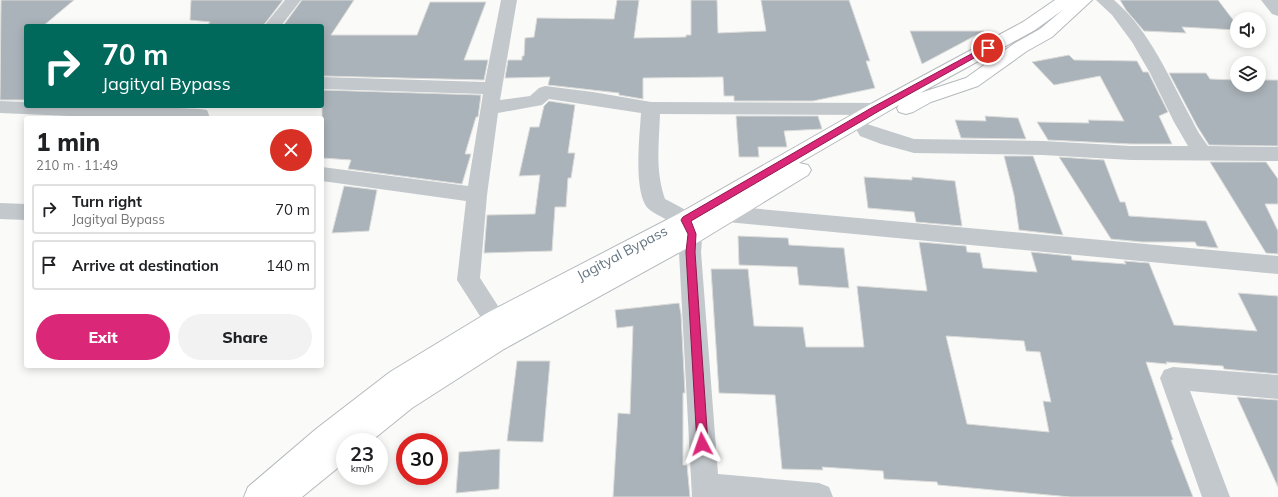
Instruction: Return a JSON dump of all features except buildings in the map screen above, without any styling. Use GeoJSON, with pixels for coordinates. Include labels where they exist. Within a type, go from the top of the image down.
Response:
{"type":"FeatureCollection","features":[{"type":"Feature","properties":{"kind":"main road","name":"Jagityal Bypass"},"geometry":{"type":"LineString","coordinates":[[361,433],[403,400],[495,341],[689,227],[876,109],[1029,26],[1066,0]]}},
{"type":"Feature","properties":{"kind":"main road","name":"Jagityal Bypass"},"geometry":{"type":"LineString","coordinates":[[258,497],[325,438],[399,380],[495,320],[689,227],[727,214],[924,98],[972,82],[1021,47],[1046,33],[1084,0]]}},
{"type":"Feature","properties":{"kind":"main road"},"geometry":{"type":"LineString","coordinates":[[282,497],[297,482],[336,452]]}},
{"type":"Feature","properties":{"kind":"street"},"geometry":{"type":"LineString","coordinates":[[274,24],[293,0]]}},
{"type":"Feature","properties":{"kind":"street"},"geometry":{"type":"LineString","coordinates":[[495,320],[468,280],[477,195],[489,108],[509,0]]}},
{"type":"Feature","properties":{"kind":"street"},"geometry":{"type":"LineString","coordinates":[[1104,0],[1117,10],[1133,30],[1164,82],[1184,124],[1202,154]]}},
{"type":"Feature","properties":{"kind":"street"},"geometry":{"type":"LineString","coordinates":[[1269,0],[1278,11]]}},
{"type":"Feature","properties":{"kind":"street"},"geometry":{"type":"LineString","coordinates":[[324,83],[493,88]]}},
{"type":"Feature","properties":{"kind":"street"},"geometry":{"type":"LineString","coordinates":[[489,108],[535,101],[545,92],[593,98],[651,108],[876,109]]}},
{"type":"Feature","properties":{"kind":"street"},"geometry":{"type":"LineString","coordinates":[[0,107],[24,108]]}},
{"type":"Feature","properties":{"kind":"street"},"geometry":{"type":"LineString","coordinates":[[34,108],[202,113]]}},
{"type":"Feature","properties":{"kind":"street"},"geometry":{"type":"LineString","coordinates":[[651,108],[648,162],[649,182],[656,204],[689,227],[706,492],[819,497]]}},
{"type":"Feature","properties":{"kind":"street"},"geometry":{"type":"LineString","coordinates":[[867,131],[888,139],[914,146],[1043,148],[1202,154],[1278,154]]}},
{"type":"Feature","properties":{"kind":"street"},"geometry":{"type":"LineString","coordinates":[[324,174],[477,195]]}},
{"type":"Feature","properties":{"kind":"street"},"geometry":{"type":"LineString","coordinates":[[0,211],[24,212]]}},
{"type":"Feature","properties":{"kind":"street"},"geometry":{"type":"LineString","coordinates":[[727,214],[1278,266]]}},
{"type":"Feature","properties":{"kind":"street"},"geometry":{"type":"LineString","coordinates":[[1216,497],[1173,378],[1278,387]]}},
{"type":"Feature","properties":{"kind":"route"},"geometry":{"type":"LineString","coordinates":[[702,444],[690,252],[692,234],[686,220],[876,109],[988,48]]}}]}
